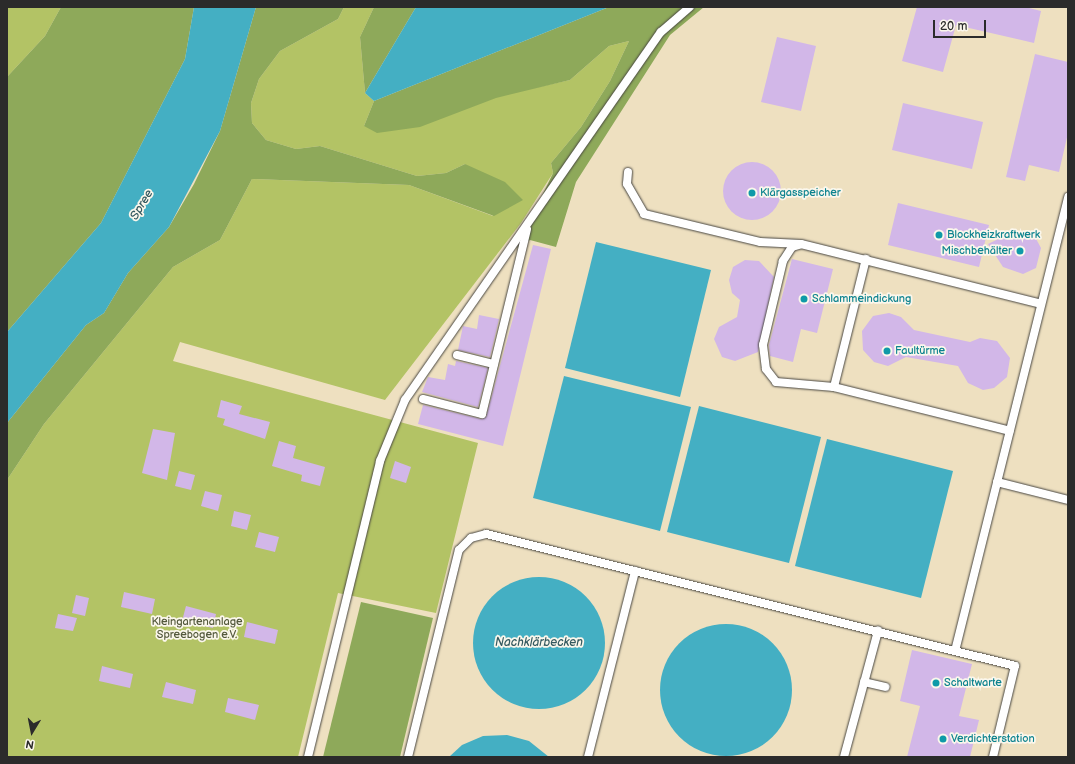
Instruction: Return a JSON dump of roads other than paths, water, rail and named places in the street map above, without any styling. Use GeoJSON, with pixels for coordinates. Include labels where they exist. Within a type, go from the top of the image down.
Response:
{"type":"FeatureCollection","features":[{"type":"Feature","properties":{"kind":"lane"},"geometry":{"type":"LineString","coordinates":[[308,757],[380,461],[404,400],[661,32],[690,7]]}},
{"type":"Feature","properties":{"kind":"lane"},"geometry":{"type":"LineString","coordinates":[[628,172],[627,184],[644,214],[760,242],[802,244],[1041,304]]}},
{"type":"Feature","properties":{"kind":"lane"},"geometry":{"type":"LineString","coordinates":[[955,651],[1068,197]]}},
{"type":"Feature","properties":{"kind":"lane"},"geometry":{"type":"LineString","coordinates":[[423,399],[482,414],[528,223]]}},
{"type":"Feature","properties":{"kind":"lane"},"geometry":{"type":"LineString","coordinates":[[802,244],[792,247],[783,261],[763,345],[766,369],[776,382],[787,385],[834,387],[1010,431]]}},
{"type":"Feature","properties":{"kind":"lane"},"geometry":{"type":"LineString","coordinates":[[834,387],[866,259]]}},
{"type":"Feature","properties":{"kind":"lane"},"geometry":{"type":"LineString","coordinates":[[457,355],[494,364]]}},
{"type":"Feature","properties":{"kind":"lane"},"geometry":{"type":"LineString","coordinates":[[997,482],[1068,500]]}},
{"type":"Feature","properties":{"kind":"lane"},"geometry":{"type":"LineString","coordinates":[[408,757],[459,550],[471,538],[486,534],[1015,666],[993,757]]}},
{"type":"Feature","properties":{"kind":"lane"},"geometry":{"type":"LineString","coordinates":[[588,757],[635,571]]}},
{"type":"Feature","properties":{"kind":"lane"},"geometry":{"type":"LineString","coordinates":[[844,757],[878,631]]}},
{"type":"Feature","properties":{"kind":"lane"},"geometry":{"type":"LineString","coordinates":[[864,682],[885,687]]}},
{"type":"Feature","properties":{"kind":"water","name":"Spree"},"geometry":{"type":"Polygon","coordinates":[[[194,7],[256,7],[220,131],[169,227],[128,273],[104,313],[86,325],[7,423],[7,332],[101,223],[185,59],[194,7]]]}},
{"type":"Feature","properties":{"kind":"water"},"geometry":{"type":"Polygon","coordinates":[[[416,7],[609,7],[374,101],[365,93],[416,7]]]}},
{"type":"Feature","properties":{"kind":"water"},"geometry":{"type":"Polygon","coordinates":[[[596,242],[711,270],[680,397],[565,368],[596,242]]]}},
{"type":"Feature","properties":{"kind":"water"},"geometry":{"type":"Polygon","coordinates":[[[564,376],[691,407],[660,531],[533,498],[564,376]]]}},
{"type":"Feature","properties":{"kind":"water"},"geometry":{"type":"Polygon","coordinates":[[[699,406],[821,437],[789,563],[667,532],[699,406]]]}},
{"type":"Feature","properties":{"kind":"water"},"geometry":{"type":"Polygon","coordinates":[[[827,439],[953,471],[921,598],[795,566],[827,439]]]}},
{"type":"Feature","properties":{"kind":"water","name":"Nachklärbecken"},"geometry":{"type":"Polygon","coordinates":[[[539,577],[564,582],[576,588],[590,601],[600,618],[605,643],[600,668],[594,680],[581,694],[564,704],[539,709],[514,704],[502,698],[488,685],[478,668],[473,643],[478,618],[484,606],[497,592],[514,582],[539,577]]]}},
{"type":"Feature","properties":{"kind":"water"},"geometry":{"type":"Polygon","coordinates":[[[726,624],[751,629],[768,639],[777,648],[787,665],[792,690],[787,715],[777,732],[768,741],[751,751],[726,756],[701,751],[684,741],[675,732],[665,715],[660,690],[665,665],[675,648],[684,639],[701,629],[726,624]]]}},
{"type":"Feature","properties":{"kind":"water"},"geometry":{"type":"Polygon","coordinates":[[[507,735],[529,741],[549,757],[449,757],[462,745],[483,736],[507,735]]]}},
{"type":"Feature","properties":{"kind":"place","name":"Klärgasspeicher"},"geometry":{"type":"Point","coordinates":[752,193]}},
{"type":"Feature","properties":{"kind":"place","name":"Blockheizkraftwerk"},"geometry":{"type":"Point","coordinates":[939,235]}},
{"type":"Feature","properties":{"kind":"place","name":"Mischbehälter"},"geometry":{"type":"Point","coordinates":[1020,251]}},
{"type":"Feature","properties":{"kind":"place","name":"Schlammeindickung"},"geometry":{"type":"Point","coordinates":[804,299]}},
{"type":"Feature","properties":{"kind":"place","name":"Faultürme"},"geometry":{"type":"Point","coordinates":[887,351]}},
{"type":"Feature","properties":{"kind":"place","name":"Schaltwarte"},"geometry":{"type":"Point","coordinates":[936,683]}},
{"type":"Feature","properties":{"kind":"place","name":"Verdichterstation"},"geometry":{"type":"Point","coordinates":[943,739]}},
{"type":"Feature","properties":{"kind":"park label","name":"Kleingartenanlage Spreebogen e.V."},"geometry":{"type":"Point","coordinates":[197,629]}}]}
